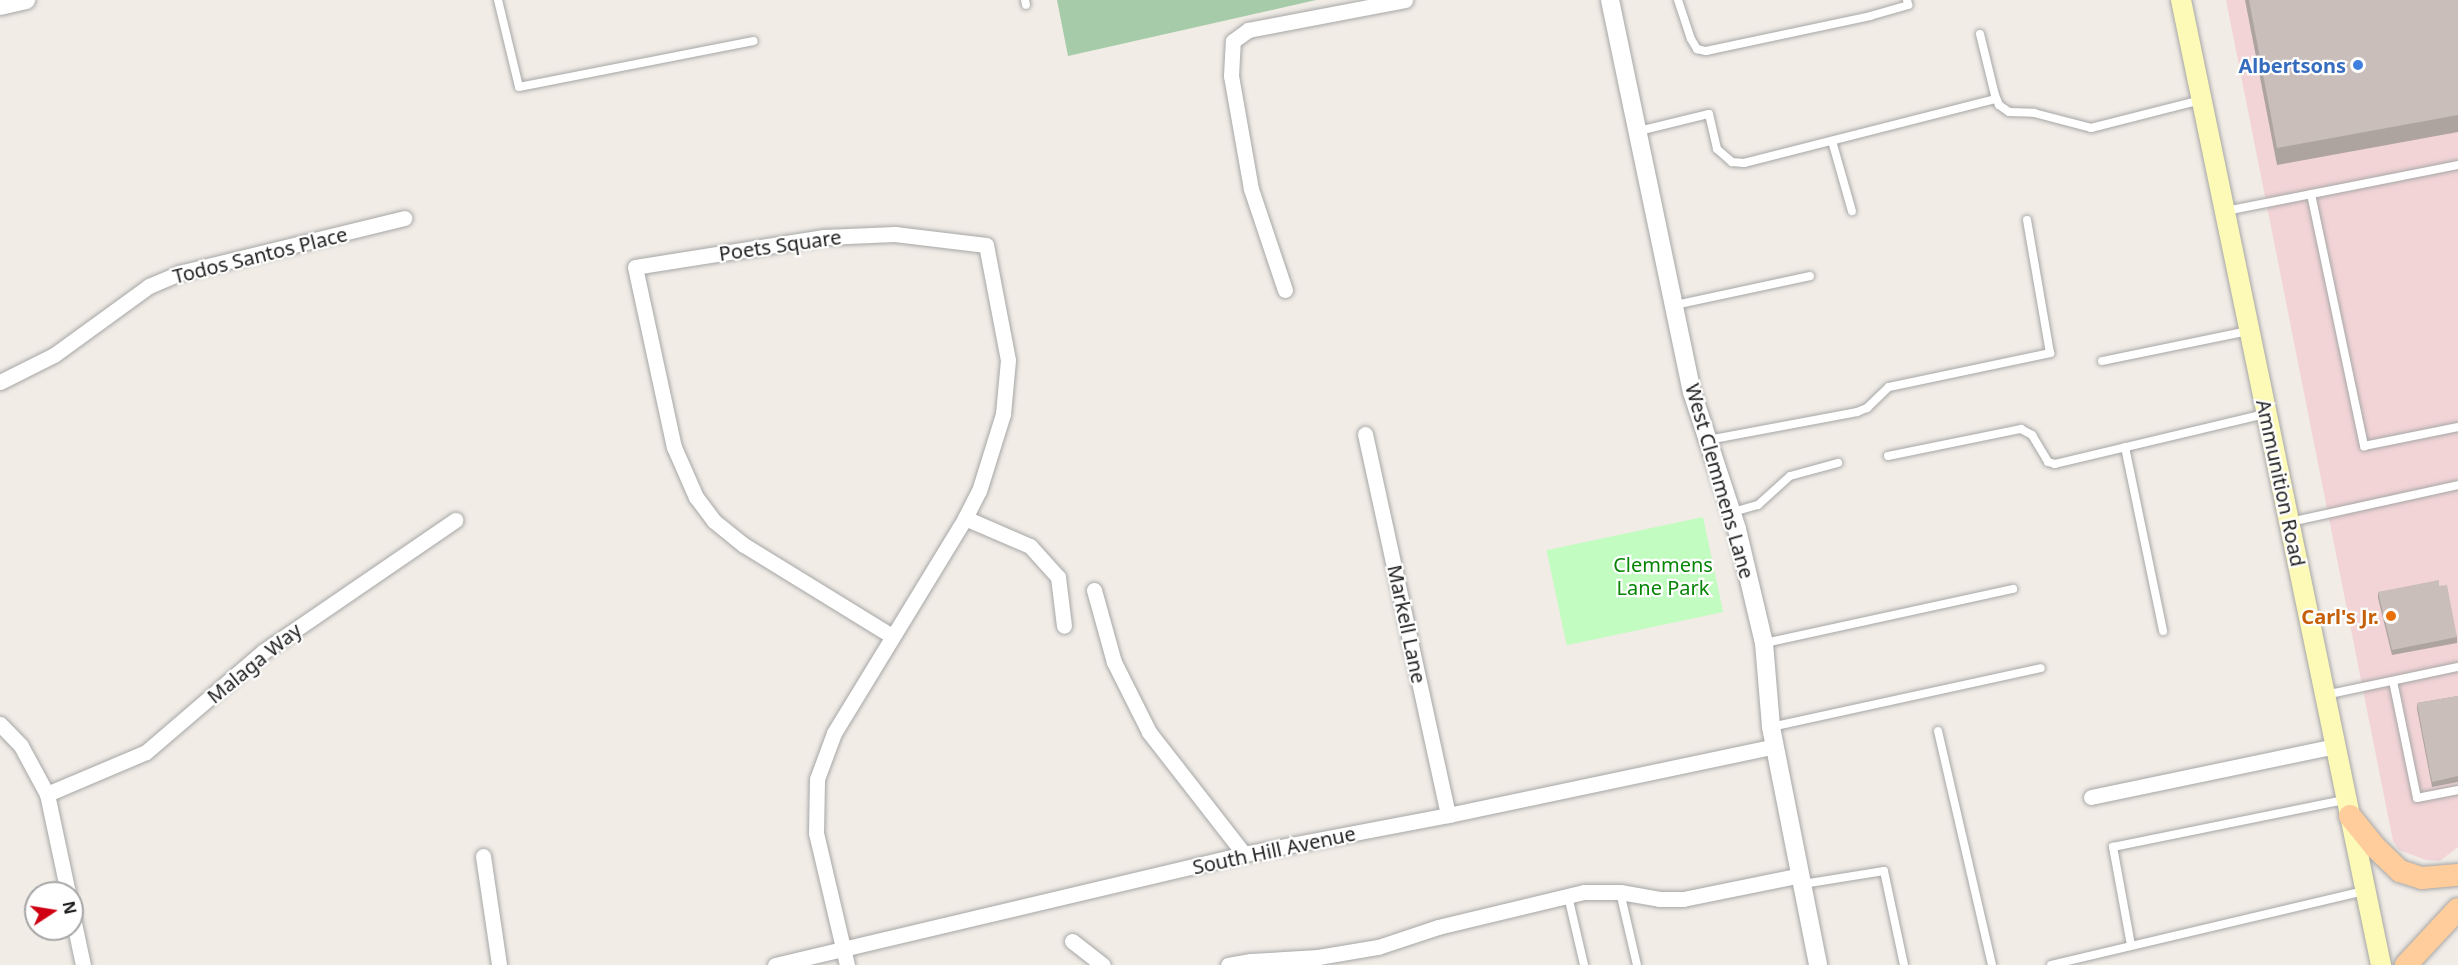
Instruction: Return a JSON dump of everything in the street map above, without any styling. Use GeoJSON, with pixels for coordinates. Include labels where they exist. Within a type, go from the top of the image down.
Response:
{"type":"FeatureCollection","features":[{"type":"Feature","properties":{"kind":"main road","name":"Ammunition Road"},"geometry":{"type":"LineString","coordinates":[[2181,0],[2381,965]]}},
{"type":"Feature","properties":{"kind":"main road"},"geometry":{"type":"LineString","coordinates":[[2348,808],[2375,847],[2400,871],[2422,878],[2458,875]]}},
{"type":"Feature","properties":{"kind":"main road"},"geometry":{"type":"LineString","coordinates":[[2406,965],[2458,909]]}},
{"type":"Feature","properties":{"kind":"street"},"geometry":{"type":"LineString","coordinates":[[0,6],[26,0]]}},
{"type":"Feature","properties":{"kind":"street"},"geometry":{"type":"LineString","coordinates":[[1285,290],[1251,189],[1231,76],[1233,41],[1248,30],[1405,0]]}},
{"type":"Feature","properties":{"kind":"street","name":"West Clemmens Lane"},"geometry":{"type":"LineString","coordinates":[[1610,0],[1692,392],[1732,513],[1764,643],[1771,727],[1818,965]]}},
{"type":"Feature","properties":{"kind":"street","name":"Todos Santos Place"},"geometry":{"type":"LineString","coordinates":[[0,382],[54,355],[148,286],[179,273],[404,218]]}},
{"type":"Feature","properties":{"kind":"street","name":"Poets Square"},"geometry":{"type":"LineString","coordinates":[[847,965],[816,833],[817,778],[834,733],[965,518],[979,491],[1003,414],[1008,360],[986,244],[895,234],[824,237],[635,267],[674,447],[696,497],[714,521],[744,545],[892,636]]}},
{"type":"Feature","properties":{"kind":"street","name":"Markell Lane"},"geometry":{"type":"LineString","coordinates":[[1365,434],[1448,815]]}},
{"type":"Feature","properties":{"kind":"street"},"geometry":{"type":"LineString","coordinates":[[965,518],[1030,546],[1058,578],[1064,626]]}},
{"type":"Feature","properties":{"kind":"street","name":"Malaga Way"},"geometry":{"type":"LineString","coordinates":[[47,794],[146,752],[264,651],[455,520]]}},
{"type":"Feature","properties":{"kind":"street"},"geometry":{"type":"LineString","coordinates":[[1094,590],[1114,662],[1149,732],[1244,854]]}},
{"type":"Feature","properties":{"kind":"street"},"geometry":{"type":"LineString","coordinates":[[0,724],[21,746],[47,794],[65,881]]}},
{"type":"Feature","properties":{"kind":"street","name":"South Hill Avenue"},"geometry":{"type":"LineString","coordinates":[[775,965],[1244,854],[1448,815],[1775,746]]}},
{"type":"Feature","properties":{"kind":"street"},"geometry":{"type":"LineString","coordinates":[[2091,797],[2335,746]]}},
{"type":"Feature","properties":{"kind":"street"},"geometry":{"type":"LineString","coordinates":[[483,856],[499,965]]}},
{"type":"Feature","properties":{"kind":"street"},"geometry":{"type":"LineString","coordinates":[[1228,965],[1251,961],[1318,957],[1378,946],[1438,927],[1584,892],[1620,892],[1659,899],[1683,899],[1802,880]]}},
{"type":"Feature","properties":{"kind":"street"},"geometry":{"type":"LineString","coordinates":[[78,941],[83,965]]}},
{"type":"Feature","properties":{"kind":"street"},"geometry":{"type":"LineString","coordinates":[[1072,941],[1103,965]]}},
{"type":"Feature","properties":{"kind":"lane"},"geometry":{"type":"LineString","coordinates":[[500,0],[519,87],[754,41]]}},
{"type":"Feature","properties":{"kind":"lane"},"geometry":{"type":"LineString","coordinates":[[1678,0],[1691,39],[1697,49],[1706,51],[1870,16],[1908,5],[1907,0]]}},
{"type":"Feature","properties":{"kind":"lane"},"geometry":{"type":"LineString","coordinates":[[1980,34],[1996,99],[1999,105],[2009,112],[2034,112],[2091,128],[2202,100]]}},
{"type":"Feature","properties":{"kind":"lane"},"geometry":{"type":"LineString","coordinates":[[1639,131],[1709,114],[1717,149],[1732,162],[1744,163],[1996,99]]}},
{"type":"Feature","properties":{"kind":"lane"},"geometry":{"type":"LineString","coordinates":[[1832,141],[1852,211]]}},
{"type":"Feature","properties":{"kind":"lane"},"geometry":{"type":"LineString","coordinates":[[2224,211],[2458,165]]}},
{"type":"Feature","properties":{"kind":"lane"},"geometry":{"type":"LineString","coordinates":[[2311,194],[2364,446],[2458,427]]}},
{"type":"Feature","properties":{"kind":"lane"},"geometry":{"type":"LineString","coordinates":[[1706,440],[1857,412],[1867,408],[1890,387],[2050,353],[2027,220]]}},
{"type":"Feature","properties":{"kind":"lane"},"geometry":{"type":"LineString","coordinates":[[1675,305],[1810,276]]}},
{"type":"Feature","properties":{"kind":"lane"},"geometry":{"type":"LineString","coordinates":[[2102,361],[2249,330]]}},
{"type":"Feature","properties":{"kind":"lane"},"geometry":{"type":"LineString","coordinates":[[1888,456],[2021,429],[2032,435],[2048,462],[2055,464],[2266,414]]}},
{"type":"Feature","properties":{"kind":"lane"},"geometry":{"type":"LineString","coordinates":[[2125,447],[2163,632]]}},
{"type":"Feature","properties":{"kind":"lane"},"geometry":{"type":"LineString","coordinates":[[1732,513],[1758,505],[1790,477],[1838,463]]}},
{"type":"Feature","properties":{"kind":"lane"},"geometry":{"type":"LineString","coordinates":[[2289,522],[2458,485]]}},
{"type":"Feature","properties":{"kind":"lane"},"geometry":{"type":"LineString","coordinates":[[1764,643],[2013,589]]}},
{"type":"Feature","properties":{"kind":"lane"},"geometry":{"type":"LineString","coordinates":[[2325,695],[2458,667]]}},
{"type":"Feature","properties":{"kind":"lane"},"geometry":{"type":"LineString","coordinates":[[1771,727],[2041,668]]}},
{"type":"Feature","properties":{"kind":"lane"},"geometry":{"type":"LineString","coordinates":[[2393,681],[2417,798],[2458,790]]}},
{"type":"Feature","properties":{"kind":"lane"},"geometry":{"type":"LineString","coordinates":[[1938,731],[1992,965]]}},
{"type":"Feature","properties":{"kind":"lane"},"geometry":{"type":"LineString","coordinates":[[2132,945],[2114,847],[2348,808]]}},
{"type":"Feature","properties":{"kind":"lane"},"geometry":{"type":"LineString","coordinates":[[1802,880],[1884,871],[1904,965]]}},
{"type":"Feature","properties":{"kind":"lane"},"geometry":{"type":"LineString","coordinates":[[2051,965],[2366,891]]}},
{"type":"Feature","properties":{"kind":"lane"},"geometry":{"type":"LineString","coordinates":[[1620,892],[1637,965]]}},
{"type":"Feature","properties":{"kind":"lane"},"geometry":{"type":"LineString","coordinates":[[1569,896],[1584,965]]}},
{"type":"Feature","properties":{"kind":"shaded area"},"geometry":{"type":"Polygon","coordinates":[[[2226,0],[2458,0],[2458,847],[2440,861],[2426,860],[2399,850],[2393,841],[2226,0]]]}},
{"type":"Feature","properties":{"kind":"green space"},"geometry":{"type":"Polygon","coordinates":[[[1057,0],[1316,0],[1068,56],[1057,0]]]}},
{"type":"Feature","properties":{"kind":"green space","name":"Clemmens Lane Park"},"geometry":{"type":"Polygon","coordinates":[[[1703,517],[1723,612],[1567,645],[1546,550],[1703,517]]]}},
{"type":"Feature","properties":{"kind":"building","name":"Albertsons"},"geometry":{"type":"Polygon","coordinates":[[[2249,0],[2458,0],[2458,115],[2277,148],[2249,0]]]}},
{"type":"Feature","properties":{"kind":"building"},"geometry":{"type":"Polygon","coordinates":[[[2439,580],[2439,586],[2447,585],[2457,637],[2392,650],[2378,592],[2439,580]]]}},
{"type":"Feature","properties":{"kind":"building"},"geometry":{"type":"Polygon","coordinates":[[[2458,696],[2458,776],[2432,782],[2417,703],[2458,696]]]}},
{"type":"Feature","properties":{"kind":"place","name":"Albertsons"},"geometry":{"type":"Point","coordinates":[2358,65]}},
{"type":"Feature","properties":{"kind":"place","name":"Carl's Jr."},"geometry":{"type":"Point","coordinates":[2391,616]}}]}
